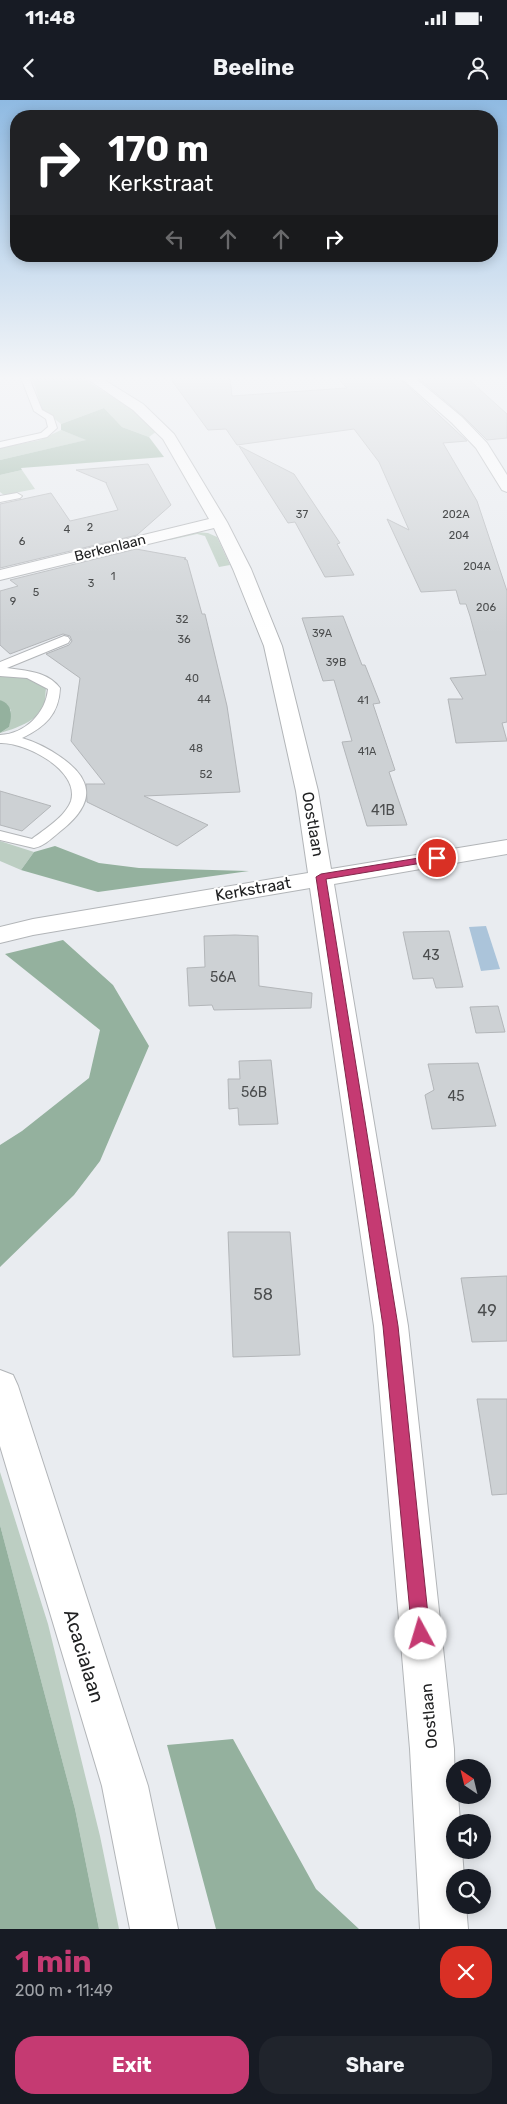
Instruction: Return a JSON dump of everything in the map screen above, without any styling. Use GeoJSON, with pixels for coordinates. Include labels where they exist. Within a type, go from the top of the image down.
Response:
{"type":"FeatureCollection","features":[{"type":"Feature","properties":{"kind":"street","name":"Oostlaan"},"geometry":{"type":"LineString","coordinates":[[185,463],[219,522],[242,569],[273,646],[307,791],[390,1326],[431,1740],[444,1929]]}},
{"type":"Feature","properties":{"kind":"street"},"geometry":{"type":"LineString","coordinates":[[492,463],[507,488]]}},
{"type":"Feature","properties":{"kind":"street","name":"Berkenlaan"},"geometry":{"type":"LineString","coordinates":[[0,575],[219,522]]}},
{"type":"Feature","properties":{"kind":"street","name":"Kerkstraat"},"geometry":{"type":"LineString","coordinates":[[0,935],[33,926],[507,847]]}},
{"type":"Feature","properties":{"kind":"street","name":"Acacialaan"},"geometry":{"type":"LineString","coordinates":[[0,1386],[125,1786],[154,1929]]}},
{"type":"Feature","properties":{"kind":"lane"},"geometry":{"type":"LineString","coordinates":[[0,499],[17,496]]}},
{"type":"Feature","properties":{"kind":"lane"},"geometry":{"type":"LineString","coordinates":[[6,738],[33,728],[44,718],[55,700],[54,688],[44,678],[25,672],[1,672],[1,666],[64,640]]}},
{"type":"Feature","properties":{"kind":"lane"},"geometry":{"type":"LineString","coordinates":[[0,835],[34,844],[69,817],[80,797],[78,780],[62,763],[39,750],[6,738]]}},
{"type":"Feature","properties":{"kind":"green space"},"geometry":{"type":"Polygon","coordinates":[[[0,463],[81,463],[21,468],[22,470],[0,475],[0,463]]]}},
{"type":"Feature","properties":{"kind":"green space"},"geometry":{"type":"Polygon","coordinates":[[[22,470],[35,489],[4,495],[0,492],[0,475],[22,470]]]}},
{"type":"Feature","properties":{"kind":"green space"},"geometry":{"type":"Polygon","coordinates":[[[196,532],[208,533],[217,537],[230,565],[219,567],[205,536],[197,534],[170,540],[167,538],[196,532]]]}},
{"type":"Feature","properties":{"kind":"green space"},"geometry":{"type":"Polygon","coordinates":[[[20,675],[40,683],[46,689],[44,705],[32,720],[19,727],[0,733],[9,727],[11,710],[0,700],[0,676],[20,675]]]}},
{"type":"Feature","properties":{"kind":"green space"},"geometry":{"type":"Polygon","coordinates":[[[0,700],[9,708],[11,718],[9,727],[0,733],[0,700]]]}},
{"type":"Feature","properties":{"kind":"green space"},"geometry":{"type":"Polygon","coordinates":[[[0,841],[34,852],[21,870],[0,861],[0,841]]]}},
{"type":"Feature","properties":{"kind":"green space"},"geometry":{"type":"Polygon","coordinates":[[[55,846],[99,863],[139,868],[249,871],[98,892],[21,870],[34,852],[55,846]]]}},
{"type":"Feature","properties":{"kind":"green space"},"geometry":{"type":"Polygon","coordinates":[[[63,940],[113,985],[149,1046],[100,1161],[74,1195],[0,1267],[0,1145],[22,1131],[89,1078],[100,1030],[5,954],[63,940]]]}},
{"type":"Feature","properties":{"kind":"green space"},"geometry":{"type":"Polygon","coordinates":[[[0,1472],[48,1624],[100,1836],[119,1929],[99,1929],[75,1809],[0,1525],[0,1472]]]}},
{"type":"Feature","properties":{"kind":"green space"},"geometry":{"type":"Polygon","coordinates":[[[0,1525],[75,1809],[99,1929],[0,1929],[0,1525]]]}},
{"type":"Feature","properties":{"kind":"green space"},"geometry":{"type":"Polygon","coordinates":[[[233,1739],[316,1889],[359,1929],[216,1929],[167,1745],[233,1739]]]}},
{"type":"Feature","properties":{"kind":"water"},"geometry":{"type":"Polygon","coordinates":[[[486,926],[500,969],[481,971],[469,927],[486,926]]]}},
{"type":"Feature","properties":{"kind":"building"},"geometry":{"type":"Polygon","coordinates":[[[250,463],[273,463],[294,474],[340,543],[337,544],[354,575],[325,577],[295,522],[288,523],[250,463]]]}},
{"type":"Feature","properties":{"kind":"building"},"geometry":{"type":"Polygon","coordinates":[[[380,463],[455,463],[477,501],[507,591],[507,722],[502,723],[507,741],[456,743],[448,699],[463,699],[450,678],[486,675],[466,604],[460,604],[456,590],[421,592],[387,519],[409,530],[380,463]]]}},
{"type":"Feature","properties":{"kind":"building"},"geometry":{"type":"Polygon","coordinates":[[[148,464],[171,505],[137,535],[0,568],[0,504],[51,493],[70,521],[118,510],[107,483],[76,470],[148,464]]]}},
{"type":"Feature","properties":{"kind":"building"},"geometry":{"type":"Polygon","coordinates":[[[136,549],[186,558],[184,559],[187,560],[202,614],[205,614],[227,706],[240,792],[144,796],[208,825],[177,846],[87,802],[86,784],[105,784],[71,741],[80,678],[46,654],[69,645],[72,641],[70,636],[63,634],[10,654],[0,645],[0,591],[18,586],[10,580],[136,549]]]}},
{"type":"Feature","properties":{"kind":"building"},"geometry":{"type":"Polygon","coordinates":[[[343,616],[362,665],[365,665],[380,703],[373,704],[395,770],[389,772],[407,825],[367,826],[342,742],[352,741],[334,680],[323,681],[302,618],[343,616]]]}},
{"type":"Feature","properties":{"kind":"building"},"geometry":{"type":"Polygon","coordinates":[[[0,791],[51,806],[22,831],[0,825],[0,791]]]}},
{"type":"Feature","properties":{"kind":"building"},"geometry":{"type":"Polygon","coordinates":[[[449,931],[463,987],[436,988],[433,978],[413,979],[403,932],[449,931]]]}},
{"type":"Feature","properties":{"kind":"building"},"geometry":{"type":"Polygon","coordinates":[[[204,936],[258,936],[259,986],[312,993],[311,1008],[214,1010],[212,1005],[189,1006],[187,968],[205,967],[204,936]]]}},
{"type":"Feature","properties":{"kind":"building"},"geometry":{"type":"Polygon","coordinates":[[[498,1006],[505,1032],[476,1033],[470,1007],[498,1006]]]}},
{"type":"Feature","properties":{"kind":"building"},"geometry":{"type":"Polygon","coordinates":[[[271,1060],[278,1124],[239,1125],[238,1108],[229,1109],[228,1079],[240,1079],[239,1061],[271,1060]]]}},
{"type":"Feature","properties":{"kind":"building"},"geometry":{"type":"Polygon","coordinates":[[[478,1063],[496,1126],[432,1129],[425,1095],[434,1090],[428,1064],[478,1063]]]}},
{"type":"Feature","properties":{"kind":"building"},"geometry":{"type":"Polygon","coordinates":[[[228,1232],[290,1232],[300,1355],[233,1357],[228,1232]]]}},
{"type":"Feature","properties":{"kind":"building"},"geometry":{"type":"Polygon","coordinates":[[[507,1276],[507,1341],[472,1342],[461,1278],[507,1276]]]}},
{"type":"Feature","properties":{"kind":"building"},"geometry":{"type":"Polygon","coordinates":[[[477,1399],[507,1399],[507,1494],[492,1495],[477,1399]]]}},
{"type":"Feature","properties":{"kind":"route"},"geometry":{"type":"LineString","coordinates":[[421,1634],[390,1326],[321,877],[437,858]]}}]}
